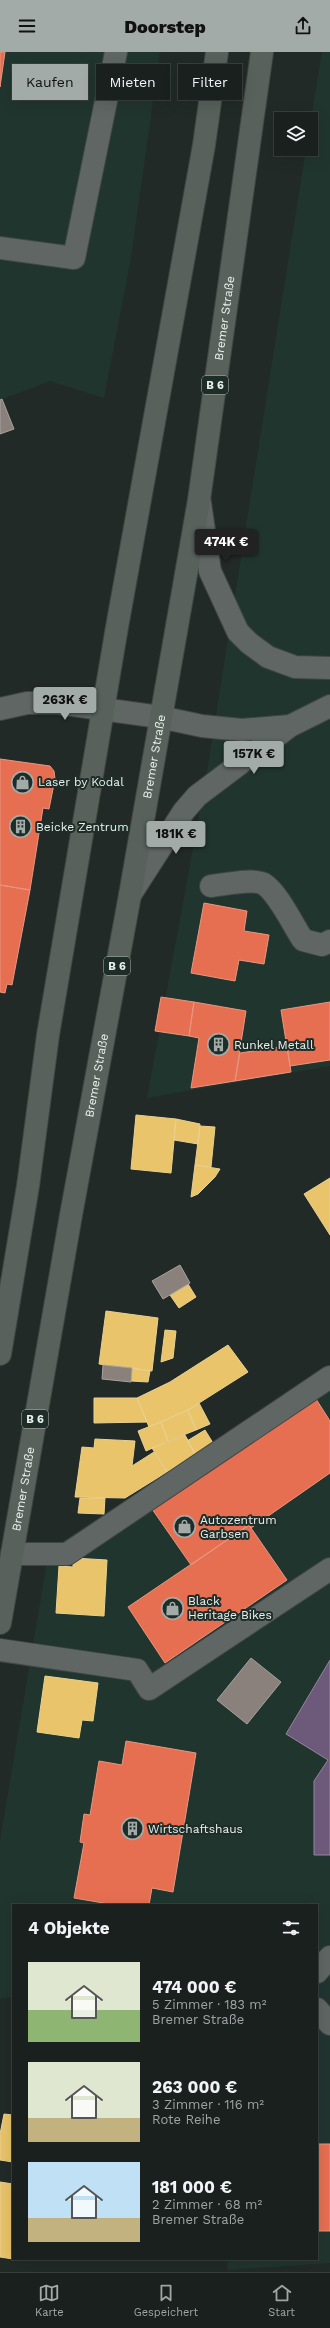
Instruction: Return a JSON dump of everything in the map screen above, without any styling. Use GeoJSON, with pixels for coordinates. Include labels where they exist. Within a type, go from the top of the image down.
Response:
{"type":"FeatureCollection","features":[{"type":"Feature","properties":{"kind":"main road"},"geometry":{"type":"LineString","coordinates":[[0,1354],[28,1186],[48,1035],[204,145],[217,52]]}},
{"type":"Feature","properties":{"kind":"main road","name":"Bremer Straße"},"geometry":{"type":"LineString","coordinates":[[0,1623],[71,1215],[130,895],[199,500],[262,52]]}},
{"type":"Feature","properties":{"kind":"street"},"geometry":{"type":"LineString","coordinates":[[0,248],[74,258],[116,52]]}},
{"type":"Feature","properties":{"kind":"street"},"geometry":{"type":"LineString","coordinates":[[199,500],[210,571],[238,632],[262,652],[282,662],[295,667],[330,668]]}},
{"type":"Feature","properties":{"kind":"street"},"geometry":{"type":"LineString","coordinates":[[0,709],[27,704],[58,703],[160,717],[202,726],[242,730],[290,726]]}},
{"type":"Feature","properties":{"kind":"street"},"geometry":{"type":"LineString","coordinates":[[130,895],[184,811],[197,796],[290,726],[330,706]]}},
{"type":"Feature","properties":{"kind":"street"},"geometry":{"type":"LineString","coordinates":[[211,886],[245,882],[263,883],[276,896],[303,940],[322,945],[330,941]]}},
{"type":"Feature","properties":{"kind":"street"},"geometry":{"type":"LineString","coordinates":[[12,1554],[67,1554],[330,1377]]}},
{"type":"Feature","properties":{"kind":"street"},"geometry":{"type":"LineString","coordinates":[[0,1650],[137,1670],[149,1688],[330,1569]]}},
{"type":"Feature","properties":{"kind":"street"},"geometry":{"type":"LineString","coordinates":[[318,1971],[330,1957]]}},
{"type":"Feature","properties":{"kind":"street"},"geometry":{"type":"LineString","coordinates":[[318,2010],[330,2024]]}},
{"type":"Feature","properties":{"kind":"shaded area"},"geometry":{"type":"Polygon","coordinates":[[[0,52],[160,52],[158,64],[96,64],[96,100],[153,100],[131,257],[104,398],[50,381],[0,400],[0,52]]]}},
{"type":"Feature","properties":{"kind":"shaded area"},"geometry":{"type":"Polygon","coordinates":[[[322,52],[330,52],[330,1066],[147,1098],[206,778],[305,156],[318,156],[318,112],[312,112],[322,52]]]}},
{"type":"Feature","properties":{"kind":"shaded area"},"geometry":{"type":"Polygon","coordinates":[[[330,1365],[330,2263],[227,2270],[228,2260],[318,2260],[318,1904],[12,1904],[12,1997],[0,1999],[0,1841],[49,1550],[104,1514],[193,1460],[330,1365]]]}},
{"type":"Feature","properties":{"kind":"building: Wohnen"},"geometry":{"type":"Polygon","coordinates":[[[136,1115],[176,1119],[171,1173],[131,1169],[136,1115]]]}},
{"type":"Feature","properties":{"kind":"building: Wohnen"},"geometry":{"type":"Polygon","coordinates":[[[176,1119],[200,1124],[198,1144],[174,1140],[176,1119]]]}},
{"type":"Feature","properties":{"kind":"building: Wohnen"},"geometry":{"type":"Polygon","coordinates":[[[200,1126],[215,1127],[211,1167],[195,1165],[200,1126]]]}},
{"type":"Feature","properties":{"kind":"building: Wohnen"},"geometry":{"type":"Polygon","coordinates":[[[195,1165],[220,1169],[215,1177],[198,1194],[191,1197],[195,1165]]]}},
{"type":"Feature","properties":{"kind":"building: Wohnen"},"geometry":{"type":"Polygon","coordinates":[[[330,1178],[330,1235],[304,1194],[330,1178]]]}},
{"type":"Feature","properties":{"kind":"building: Wohnen"},"geometry":{"type":"Polygon","coordinates":[[[188,1284],[196,1297],[179,1308],[170,1295],[188,1284]]]}},
{"type":"Feature","properties":{"kind":"building: Wohnen"},"geometry":{"type":"Polygon","coordinates":[[[106,1311],[158,1318],[152,1371],[99,1364],[106,1311]]]}},
{"type":"Feature","properties":{"kind":"building: Wohnen"},"geometry":{"type":"Polygon","coordinates":[[[165,1330],[176,1331],[173,1358],[161,1362],[165,1330]]]}},
{"type":"Feature","properties":{"kind":"building: Wohnen"},"geometry":{"type":"Polygon","coordinates":[[[228,1345],[248,1372],[188,1410],[149,1427],[137,1398],[170,1382],[228,1345]]]}},
{"type":"Feature","properties":{"kind":"building: Wohnen"},"geometry":{"type":"Polygon","coordinates":[[[132,1368],[150,1371],[148,1382],[131,1381],[132,1368]]]}},
{"type":"Feature","properties":{"kind":"building: Wohnen"},"geometry":{"type":"Polygon","coordinates":[[[94,1398],[137,1398],[147,1422],[94,1423],[94,1398]]]}},
{"type":"Feature","properties":{"kind":"building: Wohnen"},"geometry":{"type":"Polygon","coordinates":[[[199,1403],[210,1424],[196,1430],[188,1410],[199,1403]]]}},
{"type":"Feature","properties":{"kind":"building: Wohnen"},"geometry":{"type":"Polygon","coordinates":[[[188,1410],[196,1430],[168,1441],[161,1422],[188,1410]]]}},
{"type":"Feature","properties":{"kind":"building: Wohnen"},"geometry":{"type":"Polygon","coordinates":[[[161,1422],[168,1441],[146,1451],[138,1431],[161,1422]]]}},
{"type":"Feature","properties":{"kind":"building: Wohnen"},"geometry":{"type":"Polygon","coordinates":[[[205,1430],[213,1443],[196,1455],[187,1441],[205,1430]]]}},
{"type":"Feature","properties":{"kind":"building: Wohnen"},"geometry":{"type":"Polygon","coordinates":[[[185,1435],[196,1455],[167,1472],[152,1448],[185,1435]]]}},
{"type":"Feature","properties":{"kind":"building: Wohnen"},"geometry":{"type":"Polygon","coordinates":[[[95,1439],[135,1441],[132,1466],[154,1452],[167,1472],[125,1498],[75,1497],[82,1447],[94,1448],[95,1439]]]}},
{"type":"Feature","properties":{"kind":"building: Wohnen"},"geometry":{"type":"Polygon","coordinates":[[[80,1498],[105,1498],[104,1514],[78,1513],[80,1498]]]}},
{"type":"Feature","properties":{"kind":"building: Wohnen"},"geometry":{"type":"Polygon","coordinates":[[[73,1558],[107,1560],[104,1616],[56,1613],[59,1566],[73,1567],[73,1558]]]}},
{"type":"Feature","properties":{"kind":"building: Wohnen"},"geometry":{"type":"Polygon","coordinates":[[[45,1676],[98,1683],[93,1721],[82,1720],[79,1738],[37,1732],[45,1676]]]}},
{"type":"Feature","properties":{"kind":"building: Wohnen"},"geometry":{"type":"Polygon","coordinates":[[[4,2114],[12,2115],[12,2162],[0,2160],[0,2134],[4,2114]]]}},
{"type":"Feature","properties":{"kind":"building: Wohnen"},"geometry":{"type":"Polygon","coordinates":[[[0,2182],[12,2184],[12,2259],[0,2257],[0,2182]]]}},
{"type":"Feature","properties":{"kind":"building: Handel"},"geometry":{"type":"Polygon","coordinates":[[[0,52],[5,52],[0,87],[0,52]]]}},
{"type":"Feature","properties":{"kind":"building: Handel","name":"Beicke Zentrum"},"geometry":{"type":"Polygon","coordinates":[[[0,759],[50,766],[54,771],[55,779],[49,809],[43,808],[30,890],[0,885],[0,759]]]}},
{"type":"Feature","properties":{"kind":"building: Handel"},"geometry":{"type":"Polygon","coordinates":[[[0,885],[30,890],[12,985],[7,984],[5,993],[0,992],[0,885]]]}},
{"type":"Feature","properties":{"kind":"building: Handel"},"geometry":{"type":"Polygon","coordinates":[[[204,903],[247,911],[244,931],[269,935],[264,964],[239,960],[235,981],[191,973],[204,903]]]}},
{"type":"Feature","properties":{"kind":"building: Handel"},"geometry":{"type":"Polygon","coordinates":[[[161,997],[194,1002],[189,1036],[155,1031],[161,997]]]}},
{"type":"Feature","properties":{"kind":"building: Handel","name":"Runkel Metall"},"geometry":{"type":"Polygon","coordinates":[[[194,1002],[246,1011],[235,1081],[191,1088],[199,1038],[189,1036],[194,1002]]]}},
{"type":"Feature","properties":{"kind":"building: Handel"},"geometry":{"type":"Polygon","coordinates":[[[330,1002],[330,1060],[290,1066],[281,1010],[330,1002]]]}},
{"type":"Feature","properties":{"kind":"building: Handel"},"geometry":{"type":"Polygon","coordinates":[[[287,1046],[291,1072],[235,1081],[240,1053],[287,1046]]]}},
{"type":"Feature","properties":{"kind":"building: Handel"},"geometry":{"type":"Polygon","coordinates":[[[316,1399],[330,1421],[330,1473],[251,1528],[249,1525],[191,1565],[152,1509],[316,1399]]]}},
{"type":"Feature","properties":{"kind":"building: Handel"},"geometry":{"type":"Polygon","coordinates":[[[249,1525],[287,1580],[165,1663],[128,1607],[249,1525]]]}},
{"type":"Feature","properties":{"kind":"building: Handel","name":"Wirtschaftshaus"},"geometry":{"type":"Polygon","coordinates":[[[126,1741],[196,1753],[173,1892],[152,1888],[149,1904],[109,1904],[74,1898],[84,1843],[80,1842],[84,1814],[90,1815],[99,1761],[122,1765],[126,1741]]]}},
{"type":"Feature","properties":{"kind":"building: Handel"},"geometry":{"type":"Polygon","coordinates":[[[318,2144],[330,2144],[330,2231],[318,2231],[318,2144]]]}},
{"type":"Feature","properties":{"kind":"building: Büros"},"geometry":{"type":"Polygon","coordinates":[[[330,1660],[330,1855],[314,1855],[314,1781],[328,1760],[286,1734],[330,1660]]]}},
{"type":"Feature","properties":{"kind":"building: Industrie"},"geometry":{"type":"Polygon","coordinates":[[[2,399],[14,429],[0,434],[0,400],[2,399]]]}},
{"type":"Feature","properties":{"kind":"building: Industrie"},"geometry":{"type":"Polygon","coordinates":[[[180,1265],[190,1283],[163,1299],[152,1281],[180,1265]]]}},
{"type":"Feature","properties":{"kind":"building: Industrie"},"geometry":{"type":"Polygon","coordinates":[[[103,1365],[132,1368],[131,1382],[102,1379],[103,1365]]]}},
{"type":"Feature","properties":{"kind":"building: Industrie"},"geometry":{"type":"Polygon","coordinates":[[[251,1658],[281,1682],[247,1724],[217,1700],[251,1658]]]}},
{"type":"Feature","properties":{"kind":"place","name":"Laser by Kodal"},"geometry":{"type":"Point","coordinates":[23,782]}},
{"type":"Feature","properties":{"kind":"place","name":"Beicke Zentrum"},"geometry":{"type":"Point","coordinates":[20,827]}},
{"type":"Feature","properties":{"kind":"place","name":"Runkel Metall"},"geometry":{"type":"Point","coordinates":[219,1045]}},
{"type":"Feature","properties":{"kind":"place","name":"Autozentrum Garbsen"},"geometry":{"type":"Point","coordinates":[184,1527]}},
{"type":"Feature","properties":{"kind":"place","name":"Black Heritage Bikes"},"geometry":{"type":"Point","coordinates":[173,1608]}},
{"type":"Feature","properties":{"kind":"place","name":"Wirtschaftshaus"},"geometry":{"type":"Point","coordinates":[133,1829]}}]}
